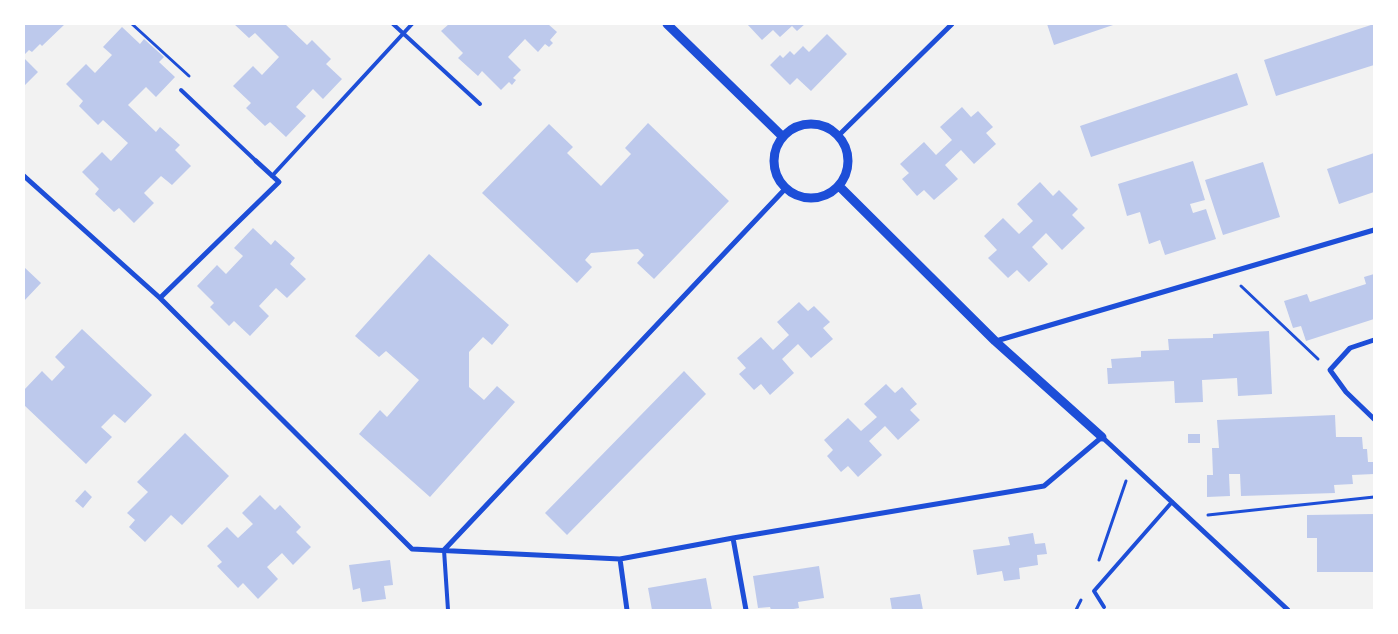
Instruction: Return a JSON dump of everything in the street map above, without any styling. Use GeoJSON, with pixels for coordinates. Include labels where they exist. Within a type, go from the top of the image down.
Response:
{"type":"FeatureCollection","features":[{"type":"Feature","properties":{"kind":"street"},"geometry":{"type":"LineString","coordinates":[[666,24],[783,137]]}},
{"type":"Feature","properties":{"kind":"street"},"geometry":{"type":"LineString","coordinates":[[838,136],[952,24]]}},
{"type":"Feature","properties":{"kind":"street"},"geometry":{"type":"LineString","coordinates":[[810,125],[828,128],[838,136],[844,145],[848,166],[839,186],[823,196],[813,198],[798,196],[786,188],[779,179],[774,158],[783,137],[792,130],[810,125]]}},
{"type":"Feature","properties":{"kind":"street"},"geometry":{"type":"LineString","coordinates":[[160,298],[279,182],[256,161]]}},
{"type":"Feature","properties":{"kind":"street"},"geometry":{"type":"LineString","coordinates":[[24,176],[160,298],[412,549],[620,558],[1044,486],[1102,437]]}},
{"type":"Feature","properties":{"kind":"street"},"geometry":{"type":"LineString","coordinates":[[839,186],[994,341],[1132,463],[1288,610]]}},
{"type":"Feature","properties":{"kind":"street"},"geometry":{"type":"LineString","coordinates":[[444,550],[786,188]]}},
{"type":"Feature","properties":{"kind":"street"},"geometry":{"type":"LineString","coordinates":[[994,341],[1374,230]]}},
{"type":"Feature","properties":{"kind":"street"},"geometry":{"type":"LineString","coordinates":[[1374,340],[1350,348],[1330,370],[1346,392],[1374,418]]}},
{"type":"Feature","properties":{"kind":"street"},"geometry":{"type":"LineString","coordinates":[[734,538],[746,610]]}},
{"type":"Feature","properties":{"kind":"street"},"geometry":{"type":"LineString","coordinates":[[620,558],[627,610]]}},
{"type":"Feature","properties":{"kind":"lane"},"geometry":{"type":"LineString","coordinates":[[393,24],[480,104]]}},
{"type":"Feature","properties":{"kind":"lane"},"geometry":{"type":"LineString","coordinates":[[272,176],[412,24]]}},
{"type":"Feature","properties":{"kind":"lane"},"geometry":{"type":"LineString","coordinates":[[181,90],[256,161]]}},
{"type":"Feature","properties":{"kind":"lane"},"geometry":{"type":"LineString","coordinates":[[1104,607],[1094,591],[1172,502]]}},
{"type":"Feature","properties":{"kind":"lane"},"geometry":{"type":"LineString","coordinates":[[444,550],[448,610]]}},
{"type":"Feature","properties":{"kind":"path"},"geometry":{"type":"LineString","coordinates":[[132,24],[192,79],[181,90]]}},
{"type":"Feature","properties":{"kind":"path"},"geometry":{"type":"LineString","coordinates":[[1227,272],[1330,370]]}},
{"type":"Feature","properties":{"kind":"path"},"geometry":{"type":"LineString","coordinates":[[1098,564],[1132,463]]}},
{"type":"Feature","properties":{"kind":"path"},"geometry":{"type":"LineString","coordinates":[[1189,517],[1374,497]]}},
{"type":"Feature","properties":{"kind":"path"},"geometry":{"type":"LineString","coordinates":[[1076,610],[1084,595]]}},
{"type":"Feature","properties":{"kind":"building"},"geometry":{"type":"Polygon","coordinates":[[[24,24],[65,24],[42,46],[40,44],[32,52],[29,50],[24,55],[24,24]]]}},
{"type":"Feature","properties":{"kind":"building"},"geometry":{"type":"Polygon","coordinates":[[[234,24],[285,24],[307,45],[312,40],[331,59],[326,64],[342,79],[323,99],[313,89],[296,107],[306,116],[286,137],[270,122],[265,126],[246,108],[251,103],[233,86],[253,66],[262,75],[279,57],[255,33],[249,38],[234,24]]]}},
{"type":"Feature","properties":{"kind":"building"},"geometry":{"type":"Polygon","coordinates":[[[449,24],[548,24],[557,32],[550,40],[553,43],[549,47],[545,44],[538,52],[525,39],[508,57],[521,70],[513,78],[516,80],[512,85],[509,82],[501,90],[482,71],[478,76],[458,58],[463,53],[441,31],[449,24]]]}},
{"type":"Feature","properties":{"kind":"building"},"geometry":{"type":"Polygon","coordinates":[[[747,24],[805,24],[797,31],[792,26],[780,37],[773,30],[762,40],[747,24]]]}},
{"type":"Feature","properties":{"kind":"building"},"geometry":{"type":"Polygon","coordinates":[[[1047,24],[1116,24],[1054,45],[1047,24]]]}},
{"type":"Feature","properties":{"kind":"building"},"geometry":{"type":"Polygon","coordinates":[[[1374,24],[1374,65],[1276,96],[1264,60],[1374,24]]]}},
{"type":"Feature","properties":{"kind":"building"},"geometry":{"type":"Polygon","coordinates":[[[122,27],[140,44],[144,39],[164,57],[159,62],[175,77],[156,97],[146,87],[128,105],[156,132],[160,127],[180,145],[175,150],[191,166],[172,185],[161,176],[144,193],[154,203],[134,223],[119,208],[114,212],[95,194],[99,189],[82,172],[102,152],[111,161],[128,143],[103,120],[98,125],[79,106],[83,101],[66,84],[86,64],[95,73],[112,55],[103,47],[122,27]]]}},
{"type":"Feature","properties":{"kind":"building"},"geometry":{"type":"Polygon","coordinates":[[[827,34],[847,54],[811,91],[797,78],[790,85],[770,65],[780,55],[783,58],[790,51],[794,55],[803,46],[809,52],[827,34]]]}},
{"type":"Feature","properties":{"kind":"building"},"geometry":{"type":"Polygon","coordinates":[[[24,58],[38,72],[24,86],[24,58]]]}},
{"type":"Feature","properties":{"kind":"building"},"geometry":{"type":"Polygon","coordinates":[[[1237,73],[1248,105],[1091,157],[1080,126],[1237,73]]]}},
{"type":"Feature","properties":{"kind":"building"},"geometry":{"type":"Polygon","coordinates":[[[962,107],[971,117],[978,111],[993,127],[986,133],[996,144],[974,164],[961,150],[945,165],[958,179],[934,200],[924,190],[917,196],[902,179],[909,173],[900,164],[924,142],[936,155],[952,140],[940,127],[962,107]]]}},
{"type":"Feature","properties":{"kind":"building"},"geometry":{"type":"Polygon","coordinates":[[[648,123],[729,201],[654,279],[637,263],[644,255],[638,249],[591,253],[585,260],[592,267],[577,283],[482,193],[549,124],[573,147],[567,153],[601,186],[631,154],[625,148],[648,123]]]}},
{"type":"Feature","properties":{"kind":"building"},"geometry":{"type":"Polygon","coordinates":[[[1374,153],[1374,192],[1339,204],[1327,169],[1374,153]]]}},
{"type":"Feature","properties":{"kind":"building"},"geometry":{"type":"Polygon","coordinates":[[[1193,161],[1205,200],[1190,204],[1193,213],[1206,209],[1216,239],[1165,255],[1160,240],[1149,244],[1140,212],[1127,216],[1118,184],[1193,161]]]}},
{"type":"Feature","properties":{"kind":"building"},"geometry":{"type":"Polygon","coordinates":[[[1263,162],[1280,217],[1223,235],[1205,180],[1263,162]]]}},
{"type":"Feature","properties":{"kind":"building"},"geometry":{"type":"Polygon","coordinates":[[[1040,182],[1053,196],[1059,190],[1078,209],[1072,215],[1085,228],[1062,250],[1046,233],[1032,247],[1048,264],[1029,282],[1017,270],[1008,278],[988,258],[997,250],[984,236],[1003,218],[1019,234],[1033,221],[1017,204],[1040,182]]]}},
{"type":"Feature","properties":{"kind":"building"},"geometry":{"type":"Polygon","coordinates":[[[253,228],[271,245],[275,240],[295,258],[290,264],[306,279],[287,298],[276,288],[259,306],[269,316],[250,336],[234,321],[229,326],[210,307],[214,303],[197,286],[217,265],[226,274],[243,256],[234,248],[253,228]]]}},
{"type":"Feature","properties":{"kind":"building"},"geometry":{"type":"Polygon","coordinates":[[[429,254],[509,325],[492,345],[483,337],[469,352],[469,387],[484,400],[497,386],[515,402],[430,497],[359,434],[380,410],[387,417],[419,380],[386,351],[379,357],[355,336],[429,254]]]}},
{"type":"Feature","properties":{"kind":"building"},"geometry":{"type":"Polygon","coordinates":[[[24,267],[41,283],[24,301],[24,267]]]}},
{"type":"Feature","properties":{"kind":"building"},"geometry":{"type":"Polygon","coordinates":[[[1374,274],[1374,319],[1306,341],[1301,326],[1293,328],[1284,301],[1307,294],[1310,302],[1366,284],[1364,277],[1374,274]]]}},
{"type":"Feature","properties":{"kind":"building"},"geometry":{"type":"Polygon","coordinates":[[[799,302],[808,311],[814,306],[830,322],[823,328],[833,339],[811,358],[798,344],[782,359],[794,373],[770,395],[761,384],[754,390],[739,374],[746,368],[737,358],[761,337],[773,350],[789,335],[777,322],[799,302]]]}},
{"type":"Feature","properties":{"kind":"building"},"geometry":{"type":"Polygon","coordinates":[[[82,329],[152,395],[125,423],[114,414],[101,427],[112,437],[86,464],[24,405],[24,390],[42,371],[52,381],[65,367],[55,357],[82,329]]]}},
{"type":"Feature","properties":{"kind":"building"},"geometry":{"type":"Polygon","coordinates":[[[1269,331],[1272,394],[1238,396],[1237,378],[1202,380],[1203,402],[1175,403],[1174,381],[1108,384],[1107,368],[1112,368],[1111,359],[1141,357],[1141,351],[1169,350],[1168,339],[1213,338],[1213,334],[1269,331]]]}},
{"type":"Feature","properties":{"kind":"building"},"geometry":{"type":"Polygon","coordinates":[[[684,371],[706,394],[567,535],[545,513],[684,371]]]}},
{"type":"Feature","properties":{"kind":"building"},"geometry":{"type":"Polygon","coordinates":[[[886,384],[895,393],[902,387],[917,404],[910,410],[920,420],[898,440],[885,426],[869,441],[882,455],[858,477],[848,466],[841,472],[827,456],[833,450],[824,440],[848,418],[861,431],[877,417],[864,404],[886,384]]]}},
{"type":"Feature","properties":{"kind":"building"},"geometry":{"type":"Polygon","coordinates":[[[1335,415],[1336,437],[1362,437],[1363,449],[1367,449],[1368,462],[1374,462],[1374,474],[1352,475],[1353,484],[1334,485],[1335,493],[1241,496],[1240,474],[1229,474],[1230,496],[1207,497],[1207,475],[1213,475],[1212,448],[1219,448],[1217,420],[1335,415]]]}},
{"type":"Feature","properties":{"kind":"building"},"geometry":{"type":"Polygon","coordinates":[[[185,433],[229,476],[182,525],[171,515],[145,542],[129,527],[135,520],[127,513],[148,492],[137,482],[185,433]]]}},
{"type":"Feature","properties":{"kind":"building"},"geometry":{"type":"Polygon","coordinates":[[[1188,434],[1200,434],[1200,443],[1188,443],[1188,434]]]}},
{"type":"Feature","properties":{"kind":"building"},"geometry":{"type":"Polygon","coordinates":[[[85,490],[92,497],[83,508],[75,501],[85,490]]]}},
{"type":"Feature","properties":{"kind":"building"},"geometry":{"type":"Polygon","coordinates":[[[260,495],[275,510],[280,505],[301,527],[296,532],[311,547],[293,565],[282,553],[267,567],[278,579],[258,599],[243,583],[238,588],[217,566],[222,562],[207,546],[227,527],[238,538],[253,524],[242,513],[260,495]]]}},
{"type":"Feature","properties":{"kind":"building"},"geometry":{"type":"Polygon","coordinates":[[[1374,514],[1374,572],[1317,572],[1317,538],[1307,538],[1307,515],[1374,514]]]}},
{"type":"Feature","properties":{"kind":"building"},"geometry":{"type":"Polygon","coordinates":[[[1033,533],[1035,544],[1045,543],[1047,554],[1037,555],[1038,565],[1019,568],[1020,579],[1004,581],[1002,571],[977,575],[973,550],[1010,545],[1008,537],[1033,533]]]}},
{"type":"Feature","properties":{"kind":"building"},"geometry":{"type":"Polygon","coordinates":[[[390,560],[393,585],[384,586],[386,599],[362,602],[360,588],[353,590],[349,565],[390,560]]]}},
{"type":"Feature","properties":{"kind":"building"},"geometry":{"type":"Polygon","coordinates":[[[819,566],[824,598],[798,602],[799,608],[788,610],[771,610],[770,607],[758,608],[753,576],[819,566]]]}},
{"type":"Feature","properties":{"kind":"building"},"geometry":{"type":"Polygon","coordinates":[[[706,578],[712,610],[652,610],[648,588],[706,578]]]}},
{"type":"Feature","properties":{"kind":"building"},"geometry":{"type":"Polygon","coordinates":[[[920,594],[923,610],[892,610],[890,598],[920,594]]]}}]}
